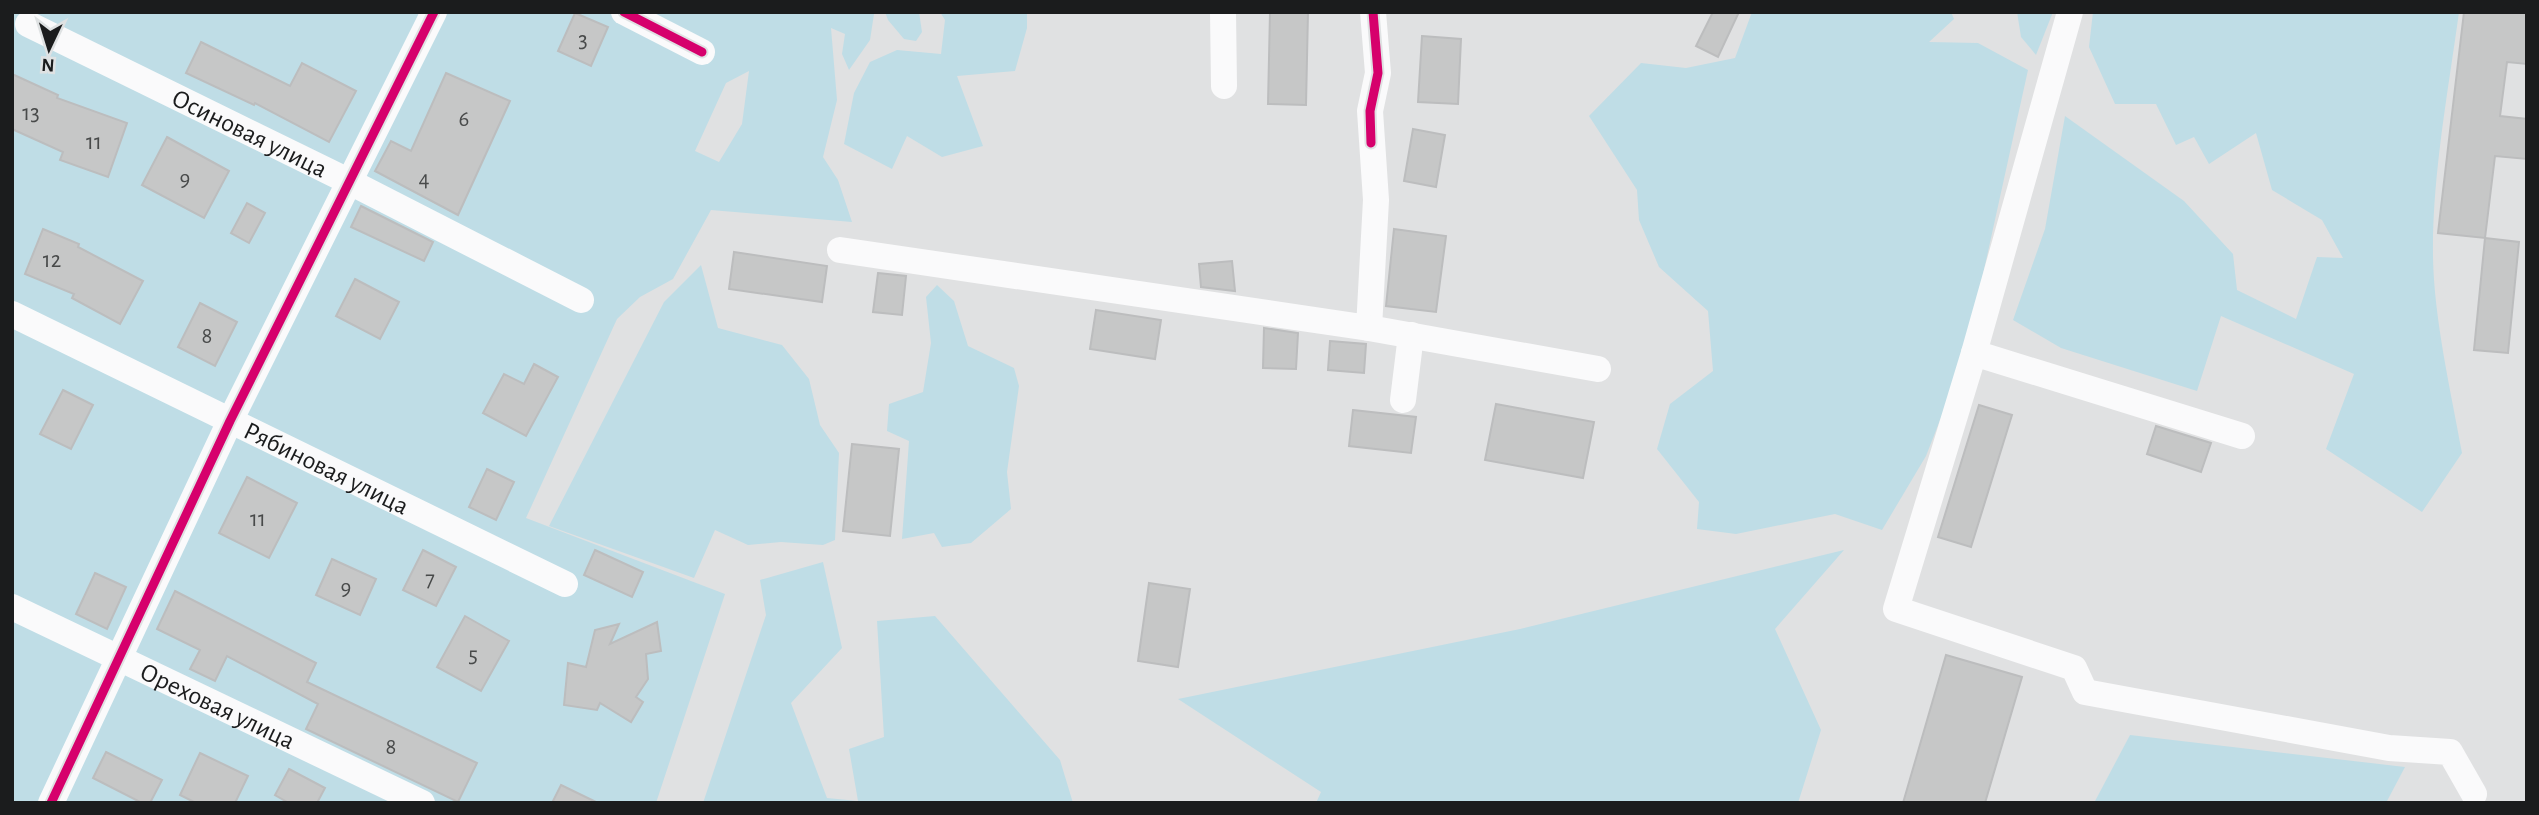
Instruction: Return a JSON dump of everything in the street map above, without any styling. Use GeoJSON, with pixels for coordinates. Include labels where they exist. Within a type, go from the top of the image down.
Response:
{"type":"FeatureCollection","features":[{"type":"Feature","properties":{"kind":"street"},"geometry":{"type":"LineString","coordinates":[[51,803],[230,421],[434,12]]}},
{"type":"Feature","properties":{"kind":"street"},"geometry":{"type":"LineString","coordinates":[[624,12],[702,52]]}},
{"type":"Feature","properties":{"kind":"street"},"geometry":{"type":"LineString","coordinates":[[1223,12],[1224,86]]}},
{"type":"Feature","properties":{"kind":"street"},"geometry":{"type":"LineString","coordinates":[[1369,328],[1376,200],[1370,111],[1378,73],[1374,12]]}},
{"type":"Feature","properties":{"kind":"street"},"geometry":{"type":"LineString","coordinates":[[2070,12],[1974,353],[1896,610],[2074,668],[2085,692],[2389,747],[2450,752],[2474,794]]}},
{"type":"Feature","properties":{"kind":"street","name":"Осиновая улица"},"geometry":{"type":"LineString","coordinates":[[28,24],[348,181],[581,300]]}},
{"type":"Feature","properties":{"kind":"street"},"geometry":{"type":"LineString","coordinates":[[840,250],[1369,328],[1598,369]]}},
{"type":"Feature","properties":{"kind":"street","name":"Рябиновая улица"},"geometry":{"type":"LineString","coordinates":[[12,314],[565,584]]}},
{"type":"Feature","properties":{"kind":"street"},"geometry":{"type":"LineString","coordinates":[[1404,400],[1411,335]]}},
{"type":"Feature","properties":{"kind":"street"},"geometry":{"type":"LineString","coordinates":[[1974,353],[2242,436]]}},
{"type":"Feature","properties":{"kind":"street","name":"Ореховая улица"},"geometry":{"type":"LineString","coordinates":[[12,607],[422,803]]}},
{"type":"Feature","properties":{"kind":"shaded area"},"geometry":{"type":"Polygon","coordinates":[[[12,12],[874,14],[870,40],[849,70],[842,54],[845,34],[831,28],[837,100],[823,157],[838,180],[852,222],[711,210],[673,279],[640,297],[617,319],[526,518],[725,594],[656,803],[12,803],[12,12]],[[749,71],[726,83],[695,151],[719,162],[742,124],[749,71]]]}},
{"type":"Feature","properties":{"kind":"shaded area"},"geometry":{"type":"Polygon","coordinates":[[[885,12],[919,12],[922,32],[916,41],[904,39],[888,20],[885,12]]]}},
{"type":"Feature","properties":{"kind":"shaded area"},"geometry":{"type":"Polygon","coordinates":[[[940,12],[1027,12],[1027,28],[1015,71],[957,76],[983,146],[942,157],[907,136],[892,169],[844,144],[854,93],[870,62],[897,50],[941,54],[945,20],[940,12]]]}},
{"type":"Feature","properties":{"kind":"shaded area"},"geometry":{"type":"Polygon","coordinates":[[[1752,12],[1951,12],[1954,19],[1929,42],[1978,43],[2028,70],[1965,356],[1926,456],[1882,530],[1835,514],[1736,534],[1697,529],[1699,502],[1657,449],[1670,404],[1713,371],[1708,311],[1659,267],[1639,220],[1637,190],[1589,116],[1641,63],[1686,68],[1735,58],[1752,12]]]}},
{"type":"Feature","properties":{"kind":"shaded area"},"geometry":{"type":"Polygon","coordinates":[[[2017,12],[2053,12],[2036,55],[2021,37],[2017,12]]]}},
{"type":"Feature","properties":{"kind":"shaded area"},"geometry":{"type":"Polygon","coordinates":[[[2093,12],[2459,12],[2438,165],[2433,257],[2440,330],[2462,453],[2422,512],[2326,449],[2354,374],[2221,316],[2197,391],[2061,348],[2013,320],[2045,229],[2065,116],[2184,201],[2233,254],[2237,290],[2296,319],[2317,257],[2343,258],[2322,220],[2272,190],[2256,133],[2209,164],[2194,137],[2176,145],[2156,104],[2115,104],[2089,47],[2093,12]]]}},
{"type":"Feature","properties":{"kind":"shaded area"},"geometry":{"type":"Polygon","coordinates":[[[701,265],[718,328],[782,345],[809,379],[820,425],[839,453],[835,540],[823,545],[781,542],[748,545],[715,530],[694,578],[549,526],[664,302],[701,265]]]}},
{"type":"Feature","properties":{"kind":"shaded area"},"geometry":{"type":"Polygon","coordinates":[[[937,285],[954,301],[968,346],[1014,368],[1019,386],[1007,472],[1011,509],[971,543],[942,547],[934,533],[902,539],[909,441],[887,431],[889,404],[923,392],[931,343],[926,297],[937,285]]]}},
{"type":"Feature","properties":{"kind":"shaded area"},"geometry":{"type":"Polygon","coordinates":[[[1844,550],[1775,629],[1821,730],[1798,803],[1316,803],[1321,792],[1178,699],[1520,629],[1844,550]]]}},
{"type":"Feature","properties":{"kind":"shaded area"},"geometry":{"type":"Polygon","coordinates":[[[823,562],[842,648],[791,703],[827,798],[858,801],[849,749],[884,737],[877,621],[935,616],[1060,760],[1073,803],[703,803],[766,615],[760,580],[823,562]]]}},
{"type":"Feature","properties":{"kind":"shaded area"},"geometry":{"type":"Polygon","coordinates":[[[2130,735],[2405,767],[2386,803],[2094,803],[2130,735]]]}},
{"type":"Feature","properties":{"kind":"building"},"geometry":{"type":"Polygon","coordinates":[[[1270,12],[1308,12],[1306,105],[1268,104],[1270,12]]]}},
{"type":"Feature","properties":{"kind":"building"},"geometry":{"type":"Polygon","coordinates":[[[1713,12],[1739,12],[1718,57],[1696,46],[1713,12]]]}},
{"type":"Feature","properties":{"kind":"building"},"geometry":{"type":"Polygon","coordinates":[[[2464,12],[2527,12],[2527,64],[2507,62],[2500,116],[2527,119],[2527,159],[2495,156],[2485,238],[2438,233],[2464,12]]]}},
{"type":"Feature","properties":{"kind":"building"},"geometry":{"type":"Polygon","coordinates":[[[575,13],[608,27],[591,66],[558,51],[575,13]]]}},
{"type":"Feature","properties":{"kind":"building"},"geometry":{"type":"Polygon","coordinates":[[[1422,36],[1461,39],[1458,104],[1418,102],[1422,36]]]}},
{"type":"Feature","properties":{"kind":"building"},"geometry":{"type":"Polygon","coordinates":[[[201,42],[290,86],[302,63],[356,91],[329,142],[255,103],[254,105],[186,73],[201,42]]]}},
{"type":"Feature","properties":{"kind":"building"},"geometry":{"type":"Polygon","coordinates":[[[446,73],[510,101],[458,215],[375,171],[391,141],[411,151],[446,73]]]}},
{"type":"Feature","properties":{"kind":"building"},"geometry":{"type":"Polygon","coordinates":[[[12,74],[58,95],[57,98],[127,123],[108,177],[60,160],[63,152],[12,129],[12,74]]]}},
{"type":"Feature","properties":{"kind":"building"},"geometry":{"type":"Polygon","coordinates":[[[1413,129],[1445,135],[1436,187],[1404,181],[1413,129]]]}},
{"type":"Feature","properties":{"kind":"building"},"geometry":{"type":"Polygon","coordinates":[[[167,137],[229,171],[204,218],[142,185],[167,137]]]}},
{"type":"Feature","properties":{"kind":"building"},"geometry":{"type":"Polygon","coordinates":[[[247,203],[265,213],[249,243],[231,233],[247,203]]]}},
{"type":"Feature","properties":{"kind":"building"},"geometry":{"type":"Polygon","coordinates":[[[361,206],[433,242],[424,261],[351,227],[361,206]]]}},
{"type":"Feature","properties":{"kind":"building"},"geometry":{"type":"Polygon","coordinates":[[[43,229],[79,244],[78,247],[143,281],[120,324],[72,298],[74,294],[25,274],[43,229]]]}},
{"type":"Feature","properties":{"kind":"building"},"geometry":{"type":"Polygon","coordinates":[[[1394,229],[1446,236],[1436,312],[1386,306],[1394,229]]]}},
{"type":"Feature","properties":{"kind":"building"},"geometry":{"type":"Polygon","coordinates":[[[2485,238],[2519,242],[2508,353],[2474,350],[2485,238]]]}},
{"type":"Feature","properties":{"kind":"building"},"geometry":{"type":"Polygon","coordinates":[[[734,252],[827,266],[822,302],[729,289],[734,252]]]}},
{"type":"Feature","properties":{"kind":"building"},"geometry":{"type":"Polygon","coordinates":[[[1232,261],[1235,291],[1201,287],[1199,264],[1232,261]]]}},
{"type":"Feature","properties":{"kind":"building"},"geometry":{"type":"Polygon","coordinates":[[[878,273],[906,276],[902,315],[873,312],[878,273]]]}},
{"type":"Feature","properties":{"kind":"building"},"geometry":{"type":"Polygon","coordinates":[[[355,279],[399,302],[380,339],[336,316],[355,279]]]}},
{"type":"Feature","properties":{"kind":"building"},"geometry":{"type":"Polygon","coordinates":[[[200,303],[237,322],[215,366],[178,347],[200,303]]]}},
{"type":"Feature","properties":{"kind":"building"},"geometry":{"type":"Polygon","coordinates":[[[1096,310],[1161,320],[1155,359],[1090,349],[1096,310]]]}},
{"type":"Feature","properties":{"kind":"building"},"geometry":{"type":"Polygon","coordinates":[[[1264,328],[1298,333],[1296,369],[1263,368],[1264,328]]]}},
{"type":"Feature","properties":{"kind":"building"},"geometry":{"type":"Polygon","coordinates":[[[1330,341],[1366,344],[1364,373],[1328,370],[1330,341]]]}},
{"type":"Feature","properties":{"kind":"building"},"geometry":{"type":"Polygon","coordinates":[[[534,364],[558,377],[526,436],[483,413],[504,374],[524,384],[534,364]]]}},
{"type":"Feature","properties":{"kind":"building"},"geometry":{"type":"Polygon","coordinates":[[[63,390],[93,405],[71,449],[40,434],[63,390]]]}},
{"type":"Feature","properties":{"kind":"building"},"geometry":{"type":"Polygon","coordinates":[[[1496,404],[1594,422],[1583,478],[1485,460],[1496,404]]]}},
{"type":"Feature","properties":{"kind":"building"},"geometry":{"type":"Polygon","coordinates":[[[1979,405],[2012,415],[1971,547],[1938,537],[1979,405]]]}},
{"type":"Feature","properties":{"kind":"building"},"geometry":{"type":"Polygon","coordinates":[[[1353,410],[1416,417],[1411,453],[1349,446],[1353,410]]]}},
{"type":"Feature","properties":{"kind":"building"},"geometry":{"type":"Polygon","coordinates":[[[2156,426],[2211,443],[2201,472],[2147,454],[2156,426]]]}},
{"type":"Feature","properties":{"kind":"building"},"geometry":{"type":"Polygon","coordinates":[[[852,444],[899,449],[890,536],[843,531],[852,444]]]}},
{"type":"Feature","properties":{"kind":"building"},"geometry":{"type":"Polygon","coordinates":[[[487,469],[514,482],[496,520],[469,507],[487,469]]]}},
{"type":"Feature","properties":{"kind":"building"},"geometry":{"type":"Polygon","coordinates":[[[247,477],[297,503],[269,558],[219,533],[247,477]]]}},
{"type":"Feature","properties":{"kind":"building"},"geometry":{"type":"Polygon","coordinates":[[[423,550],[456,567],[436,606],[403,590],[423,550]]]}},
{"type":"Feature","properties":{"kind":"building"},"geometry":{"type":"Polygon","coordinates":[[[595,550],[643,572],[632,597],[584,575],[595,550]]]}},
{"type":"Feature","properties":{"kind":"building"},"geometry":{"type":"Polygon","coordinates":[[[332,559],[376,579],[360,615],[316,595],[332,559]]]}},
{"type":"Feature","properties":{"kind":"building"},"geometry":{"type":"Polygon","coordinates":[[[95,573],[126,587],[107,629],[76,614],[95,573]]]}},
{"type":"Feature","properties":{"kind":"building"},"geometry":{"type":"Polygon","coordinates":[[[1149,583],[1190,589],[1178,667],[1138,661],[1149,583]]]}},
{"type":"Feature","properties":{"kind":"building"},"geometry":{"type":"Polygon","coordinates":[[[175,591],[316,663],[307,682],[477,763],[458,802],[306,729],[318,704],[227,656],[215,681],[190,669],[200,650],[157,629],[175,591]]]}},
{"type":"Feature","properties":{"kind":"building"},"geometry":{"type":"Polygon","coordinates":[[[465,616],[509,641],[481,691],[437,667],[465,616]]]}},
{"type":"Feature","properties":{"kind":"building"},"geometry":{"type":"Polygon","coordinates":[[[657,622],[661,651],[646,654],[648,679],[636,697],[643,702],[631,722],[600,703],[597,710],[564,705],[568,663],[586,667],[595,630],[619,624],[610,644],[657,622]]]}},
{"type":"Feature","properties":{"kind":"building"},"geometry":{"type":"Polygon","coordinates":[[[1946,655],[2022,677],[1985,803],[1903,803],[1946,655]]]}},
{"type":"Feature","properties":{"kind":"building"},"geometry":{"type":"Polygon","coordinates":[[[106,752],[162,780],[150,803],[142,803],[93,778],[106,752]]]}},
{"type":"Feature","properties":{"kind":"building"},"geometry":{"type":"Polygon","coordinates":[[[200,753],[248,776],[235,803],[196,803],[180,795],[200,753]]]}},
{"type":"Feature","properties":{"kind":"building"},"geometry":{"type":"Polygon","coordinates":[[[289,769],[325,788],[317,803],[289,803],[275,795],[289,769]]]}},
{"type":"Feature","properties":{"kind":"building"},"geometry":{"type":"Polygon","coordinates":[[[561,785],[598,803],[552,803],[561,785]]]}},
{"type":"Feature","properties":{"kind":"cycle path"},"geometry":{"type":"LineString","coordinates":[[51,803],[230,421],[434,12]]}},
{"type":"Feature","properties":{"kind":"cycle path"},"geometry":{"type":"LineString","coordinates":[[624,12],[702,52]]}},
{"type":"Feature","properties":{"kind":"cycle path"},"geometry":{"type":"LineString","coordinates":[[1371,143],[1370,111],[1378,73],[1373,12]]}}]}
